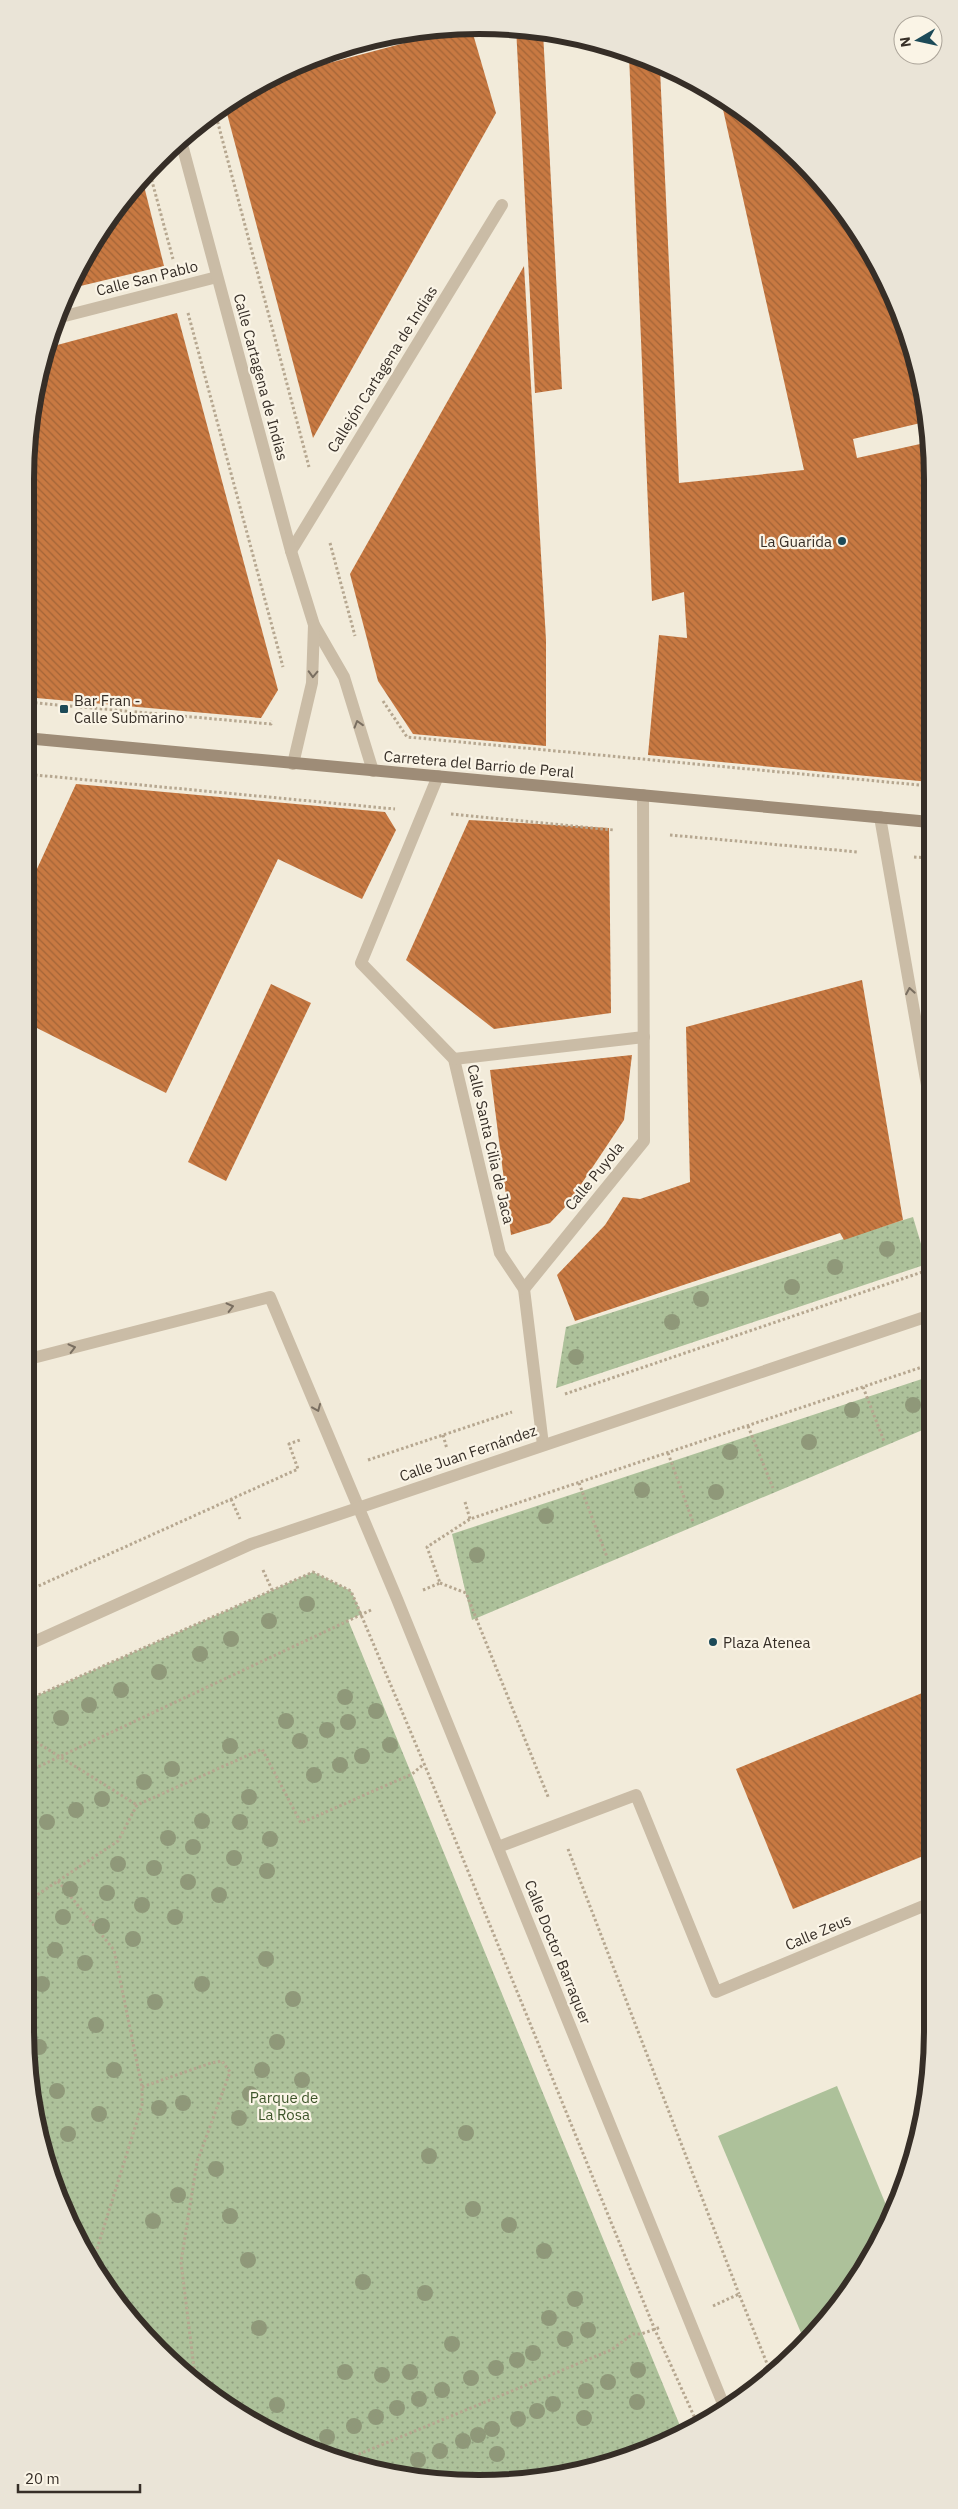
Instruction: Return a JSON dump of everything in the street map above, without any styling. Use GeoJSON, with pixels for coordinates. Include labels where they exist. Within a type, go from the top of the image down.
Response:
{"type":"FeatureCollection","features":[{"type":"Feature","properties":{"kind":"main road","name":"Carretera del Barrio de Peral"},"geometry":{"type":"LineString","coordinates":[[34,739],[924,821]]}},
{"type":"Feature","properties":{"kind":"street","name":"Calle Cartagena de Indias"},"geometry":{"type":"LineString","coordinates":[[182,146],[291,551],[314,625],[344,677],[373,771]]}},
{"type":"Feature","properties":{"kind":"street","name":"Callejón Cartagena de Indias"},"geometry":{"type":"LineString","coordinates":[[291,551],[502,205]]}},
{"type":"Feature","properties":{"kind":"street","name":"Calle San Pablo"},"geometry":{"type":"LineString","coordinates":[[65,316],[217,277]]}},
{"type":"Feature","properties":{"kind":"street","name":"Calle Cartagena de Indias"},"geometry":{"type":"LineString","coordinates":[[293,764],[312,683],[314,625]]}},
{"type":"Feature","properties":{"kind":"street","name":"Calle Santa Cilia de Jaca"},"geometry":{"type":"LineString","coordinates":[[438,776],[361,963],[454,1059],[500,1253],[524,1288],[543,1444]]}},
{"type":"Feature","properties":{"kind":"street","name":"Calle Puyola"},"geometry":{"type":"LineString","coordinates":[[524,1288],[644,1141],[643,795]]}},
{"type":"Feature","properties":{"kind":"street"},"geometry":{"type":"LineString","coordinates":[[880,817],[924,1068]]}},
{"type":"Feature","properties":{"kind":"street"},"geometry":{"type":"LineString","coordinates":[[454,1059],[644,1037]]}},
{"type":"Feature","properties":{"kind":"street"},"geometry":{"type":"LineString","coordinates":[[34,1358],[270,1297],[358,1507]]}},
{"type":"Feature","properties":{"kind":"street","name":"Calle Juan Fernández"},"geometry":{"type":"LineString","coordinates":[[34,1642],[251,1544],[543,1444],[924,1317]]}},
{"type":"Feature","properties":{"kind":"street","name":"Calle Doctor Barraquer"},"geometry":{"type":"LineString","coordinates":[[358,1507],[723,2402]]}},
{"type":"Feature","properties":{"kind":"street","name":"Calle Zeus"},"geometry":{"type":"LineString","coordinates":[[559,1824],[636,1795],[716,1992],[924,1906]]}},
{"type":"Feature","properties":{"kind":"street"},"geometry":{"type":"LineString","coordinates":[[498,1847],[559,1824]]}},
{"type":"Feature","properties":{"kind":"path"},"geometry":{"type":"LineString","coordinates":[[217,120],[357,644]]}},
{"type":"Feature","properties":{"kind":"path"},"geometry":{"type":"LineString","coordinates":[[151,178],[283,669]]}},
{"type":"Feature","properties":{"kind":"path"},"geometry":{"type":"LineString","coordinates":[[380,697],[407,738],[924,785]]}},
{"type":"Feature","properties":{"kind":"path"},"geometry":{"type":"LineString","coordinates":[[34,703],[271,724],[274,717]]}},
{"type":"Feature","properties":{"kind":"path"},"geometry":{"type":"LineString","coordinates":[[34,775],[924,857]]}},
{"type":"Feature","properties":{"kind":"path"},"geometry":{"type":"LineString","coordinates":[[368,1460],[538,1404],[924,1271]]}},
{"type":"Feature","properties":{"kind":"path"},"geometry":{"type":"LineString","coordinates":[[440,1583],[427,1547],[470,1519],[924,1366]]}},
{"type":"Feature","properties":{"kind":"path"},"geometry":{"type":"LineString","coordinates":[[863,1387],[884,1441]]}},
{"type":"Feature","properties":{"kind":"path"},"geometry":{"type":"LineString","coordinates":[[748,1426],[773,1488]]}},
{"type":"Feature","properties":{"kind":"path"},"geometry":{"type":"LineString","coordinates":[[34,1588],[298,1468],[289,1444]]}},
{"type":"Feature","properties":{"kind":"path"},"geometry":{"type":"LineString","coordinates":[[668,1453],[693,1522]]}},
{"type":"Feature","properties":{"kind":"path"},"geometry":{"type":"LineString","coordinates":[[579,1483],[607,1557]]}},
{"type":"Feature","properties":{"kind":"path"},"geometry":{"type":"LineString","coordinates":[[34,1697],[313,1572],[351,1591],[424,1764],[655,2330],[695,2419]]}},
{"type":"Feature","properties":{"kind":"path"},"geometry":{"type":"LineString","coordinates":[[34,1769],[397,1599],[440,1583],[466,1594],[559,1824],[769,2368]]}},
{"type":"Feature","properties":{"kind":"path"},"geometry":{"type":"LineString","coordinates":[[34,1740],[137,1805]]}},
{"type":"Feature","properties":{"kind":"path"},"geometry":{"type":"LineString","coordinates":[[34,1897],[118,1841],[137,1805],[262,1749],[300,1823],[412,1774],[424,1764]]}},
{"type":"Feature","properties":{"kind":"path"},"geometry":{"type":"LineString","coordinates":[[58,1881],[114,1950],[142,2087],[142,2105],[95,2256]]}},
{"type":"Feature","properties":{"kind":"path"},"geometry":{"type":"LineString","coordinates":[[142,2087],[222,2061],[230,2072],[197,2162],[181,2262],[195,2372]]}},
{"type":"Feature","properties":{"kind":"path"},"geometry":{"type":"LineString","coordinates":[[353,2457],[611,2350],[633,2334],[655,2330],[739,2294]]}},
{"type":"Feature","properties":{"kind":"green space"},"geometry":{"type":"Polygon","coordinates":[[[913,1217],[924,1254],[924,1265],[556,1388],[566,1327],[913,1217]]]}},
{"type":"Feature","properties":{"kind":"green space"},"geometry":{"type":"Polygon","coordinates":[[[924,1378],[924,1429],[472,1620],[452,1534],[924,1378]]]}},
{"type":"Feature","properties":{"kind":"green space","name":"Parque de La Rosa"},"geometry":{"type":"Polygon","coordinates":[[[313,1572],[351,1591],[362,1614],[348,1620],[680,2427],[622,2452],[566,2467],[508,2474],[479,2475],[450,2474],[392,2467],[336,2452],[256,2416],[185,2365],[144,2324],[93,2253],[80,2227],[57,2173],[42,2117],[35,2059],[34,2030],[34,1697],[313,1572]]]}},
{"type":"Feature","properties":{"kind":"green space"},"geometry":{"type":"Polygon","coordinates":[[[837,2086],[887,2207],[865,2253],[832,2301],[802,2336],[718,2136],[837,2086]]]}},
{"type":"Feature","properties":{"kind":"building"},"geometry":{"type":"Polygon","coordinates":[[[473,34],[496,113],[313,438],[227,113],[256,93],[307,69],[425,38],[473,34]]]}},
{"type":"Feature","properties":{"kind":"building"},"geometry":{"type":"Polygon","coordinates":[[[516,36],[543,39],[562,389],[535,393],[516,36]]]}},
{"type":"Feature","properties":{"kind":"building"},"geometry":{"type":"Polygon","coordinates":[[[629,60],[660,73],[679,483],[804,470],[722,107],[773,144],[814,185],[865,256],[890,309],[901,336],[909,364],[916,392],[920,423],[853,439],[857,458],[922,443],[924,781],[648,755],[659,635],[687,638],[684,592],[652,601],[629,60]]]}},
{"type":"Feature","properties":{"kind":"building"},"geometry":{"type":"Polygon","coordinates":[[[144,185],[164,266],[78,287],[93,256],[144,185]]]}},
{"type":"Feature","properties":{"kind":"building"},"geometry":{"type":"Polygon","coordinates":[[[524,266],[546,640],[546,746],[413,734],[378,681],[350,574],[524,266]]]}},
{"type":"Feature","properties":{"kind":"building"},"geometry":{"type":"Polygon","coordinates":[[[177,313],[278,690],[261,718],[34,698],[35,450],[42,392],[54,346],[177,313]]]}},
{"type":"Feature","properties":{"kind":"building"},"geometry":{"type":"Polygon","coordinates":[[[76,784],[385,812],[396,830],[362,899],[278,859],[166,1093],[34,1027],[34,875],[76,784]]]}},
{"type":"Feature","properties":{"kind":"building"},"geometry":{"type":"Polygon","coordinates":[[[469,820],[609,828],[611,1013],[494,1029],[406,960],[469,820]]]}},
{"type":"Feature","properties":{"kind":"building"},"geometry":{"type":"Polygon","coordinates":[[[862,980],[903,1220],[844,1240],[840,1233],[575,1321],[557,1275],[605,1225],[623,1197],[640,1199],[690,1182],[686,1027],[862,980]]]}},
{"type":"Feature","properties":{"kind":"building"},"geometry":{"type":"Polygon","coordinates":[[[271,984],[311,1003],[226,1181],[188,1162],[271,984]]]}},
{"type":"Feature","properties":{"kind":"building"},"geometry":{"type":"Polygon","coordinates":[[[632,1055],[624,1120],[568,1204],[550,1223],[511,1235],[490,1070],[632,1055]]]}},
{"type":"Feature","properties":{"kind":"building"},"geometry":{"type":"Polygon","coordinates":[[[924,1692],[924,1856],[793,1909],[736,1769],[924,1692]]]}},
{"type":"Feature","properties":{"kind":"place","name":"La Guarida"},"geometry":{"type":"Point","coordinates":[842,541]}},
{"type":"Feature","properties":{"kind":"place","name":"Bar Fran - Calle Submarino"},"geometry":{"type":"Point","coordinates":[64,709]}},
{"type":"Feature","properties":{"kind":"place","name":"Plaza Atenea"},"geometry":{"type":"Point","coordinates":[713,1642]}}]}
